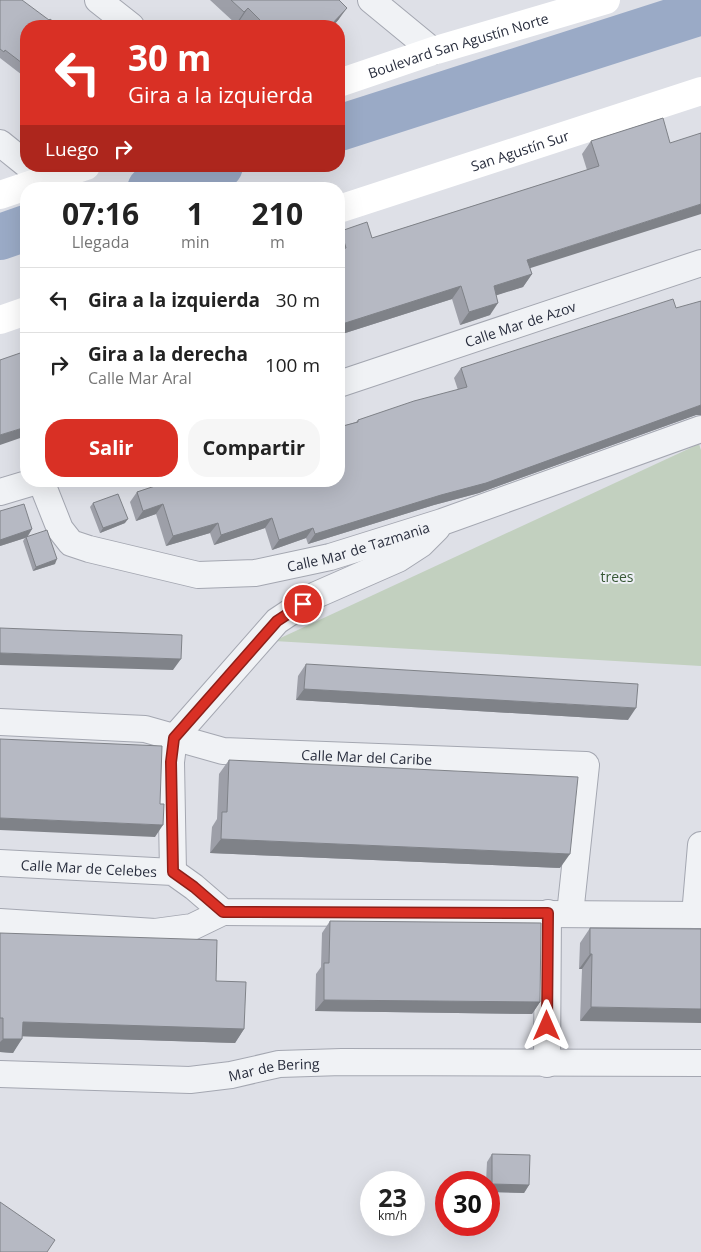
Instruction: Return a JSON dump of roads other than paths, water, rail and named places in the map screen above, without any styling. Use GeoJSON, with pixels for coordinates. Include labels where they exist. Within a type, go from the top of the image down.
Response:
{"type":"FeatureCollection","features":[{"type":"Feature","properties":{"kind":"main road","name":"Boulevard San Agustín Norte"},"geometry":{"type":"LineString","coordinates":[[345,81],[434,51],[606,0]]}},
{"type":"Feature","properties":{"kind":"main road","name":"San Agustín Sur"},"geometry":{"type":"LineString","coordinates":[[345,207],[701,91]]}},
{"type":"Feature","properties":{"kind":"main road"},"geometry":{"type":"LineString","coordinates":[[0,195],[31,172]]}},
{"type":"Feature","properties":{"kind":"main road"},"geometry":{"type":"LineString","coordinates":[[0,320],[20,313]]}},
{"type":"Feature","properties":{"kind":"street"},"geometry":{"type":"LineString","coordinates":[[98,0],[123,20]]}},
{"type":"Feature","properties":{"kind":"street"},"geometry":{"type":"LineString","coordinates":[[371,0],[434,51]]}},
{"type":"Feature","properties":{"kind":"street"},"geometry":{"type":"LineString","coordinates":[[0,143],[20,159]]}},
{"type":"Feature","properties":{"kind":"street","name":"Calle Mar de Azov"},"geometry":{"type":"LineString","coordinates":[[345,382],[701,263]]}},
{"type":"Feature","properties":{"kind":"street","name":"Calle Mar de Tazmania"},"geometry":{"type":"LineString","coordinates":[[43,487],[60,529],[70,543],[198,574],[255,573],[330,557],[442,522],[701,429]]}},
{"type":"Feature","properties":{"kind":"street"},"geometry":{"type":"LineString","coordinates":[[0,492],[20,486]]}},
{"type":"Feature","properties":{"kind":"street"},"geometry":{"type":"LineString","coordinates":[[173,872],[171,762],[174,738],[277,621],[316,595],[398,559],[422,544],[442,522]]}},
{"type":"Feature","properties":{"kind":"street","name":"Calle Mar del Caribe"},"geometry":{"type":"LineString","coordinates":[[0,722],[145,729],[223,751],[586,765],[559,914]]}},
{"type":"Feature","properties":{"kind":"street"},"geometry":{"type":"LineString","coordinates":[[0,922],[155,932],[192,927],[223,912],[698,915],[701,844]]}},
{"type":"Feature","properties":{"kind":"street","name":"Calle Mar de Celebes"},"geometry":{"type":"LineString","coordinates":[[0,863],[173,872],[223,912]]}},
{"type":"Feature","properties":{"kind":"street"},"geometry":{"type":"LineString","coordinates":[[547,1064],[559,914]]}},
{"type":"Feature","properties":{"kind":"street","name":"Mar de Bering"},"geometry":{"type":"LineString","coordinates":[[0,1074],[190,1080],[231,1075],[279,1064],[342,1062],[701,1063]]}},
{"type":"Feature","properties":{"kind":"waterway"},"geometry":{"type":"LineString","coordinates":[[345,126],[701,12]]}},
{"type":"Feature","properties":{"kind":"waterway"},"geometry":{"type":"LineString","coordinates":[[171,182],[202,172]]}},
{"type":"Feature","properties":{"kind":"waterway"},"geometry":{"type":"LineString","coordinates":[[0,237],[20,230]]}},
{"type":"Feature","properties":{"kind":"park label","name":"trees"},"geometry":{"type":"Point","coordinates":[617,576]}}]}
